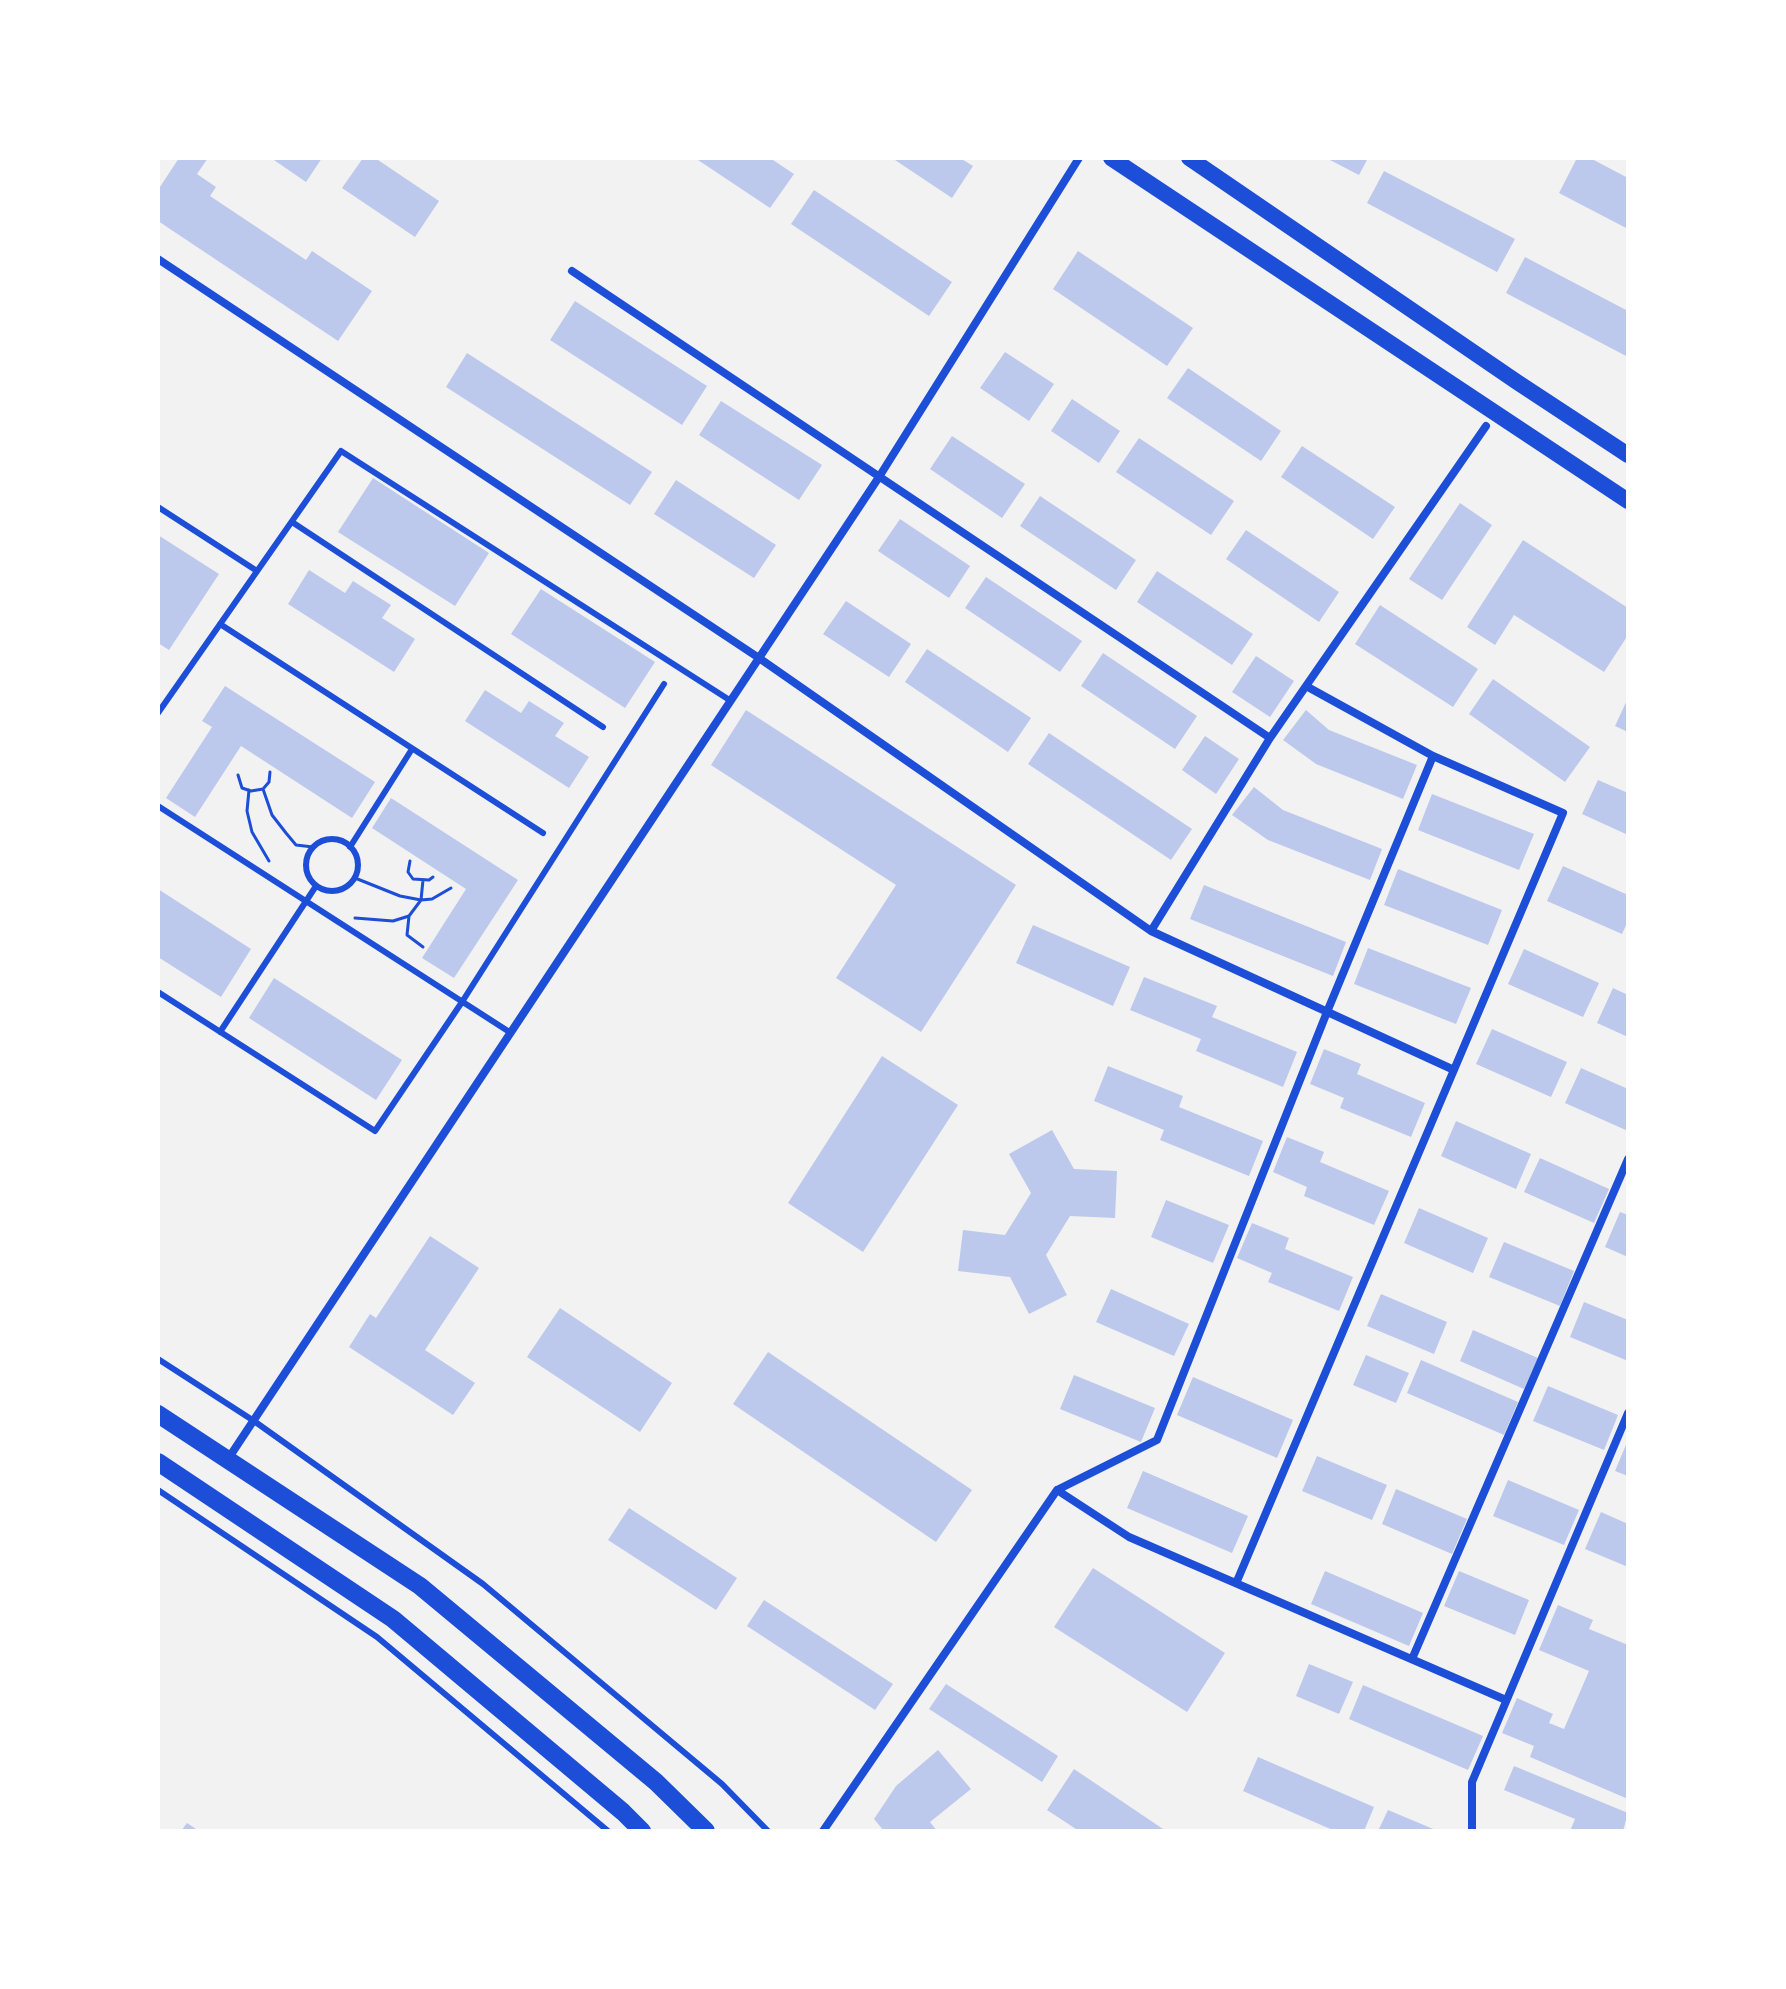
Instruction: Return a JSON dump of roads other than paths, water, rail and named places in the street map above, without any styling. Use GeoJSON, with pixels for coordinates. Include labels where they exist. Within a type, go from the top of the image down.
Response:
{"type":"FeatureCollection","features":[{"type":"Feature","properties":{"kind":"main road"},"geometry":{"type":"LineString","coordinates":[[1111,158],[1628,501]]}},
{"type":"Feature","properties":{"kind":"main road"},"geometry":{"type":"LineString","coordinates":[[1189,158],[1628,455]]}},
{"type":"Feature","properties":{"kind":"main road"},"geometry":{"type":"LineString","coordinates":[[158,1414],[420,1586],[656,1782],[706,1831]]}},
{"type":"Feature","properties":{"kind":"main road"},"geometry":{"type":"LineString","coordinates":[[158,1462],[393,1619],[642,1831]]}},
{"type":"Feature","properties":{"kind":"street"},"geometry":{"type":"LineString","coordinates":[[228,1460],[879,477],[1079,158]]}},
{"type":"Feature","properties":{"kind":"street"},"geometry":{"type":"LineString","coordinates":[[158,259],[759,658],[1151,931],[1454,1070]]}},
{"type":"Feature","properties":{"kind":"street"},"geometry":{"type":"LineString","coordinates":[[572,271],[1270,738]]}},
{"type":"Feature","properties":{"kind":"street"},"geometry":{"type":"LineString","coordinates":[[1151,931],[1270,738],[1486,426]]}},
{"type":"Feature","properties":{"kind":"street"},"geometry":{"type":"LineString","coordinates":[[1237,1581],[1563,813],[1433,756],[1306,686]]}},
{"type":"Feature","properties":{"kind":"street"},"geometry":{"type":"LineString","coordinates":[[823,1831],[1057,1490],[1157,1440],[1327,1012],[1433,756]]}},
{"type":"Feature","properties":{"kind":"street"},"geometry":{"type":"LineString","coordinates":[[1412,1659],[1628,1159]]}},
{"type":"Feature","properties":{"kind":"street"},"geometry":{"type":"LineString","coordinates":[[1472,1831],[1472,1782],[1628,1413]]}},
{"type":"Feature","properties":{"kind":"street"},"geometry":{"type":"LineString","coordinates":[[1057,1490],[1129,1537],[1237,1581],[1506,1700]]}},
{"type":"Feature","properties":{"kind":"lane"},"geometry":{"type":"LineString","coordinates":[[158,713],[341,451],[731,701]]}},
{"type":"Feature","properties":{"kind":"lane"},"geometry":{"type":"LineString","coordinates":[[158,507],[257,571]]}},
{"type":"Feature","properties":{"kind":"lane"},"geometry":{"type":"LineString","coordinates":[[292,522],[603,727]]}},
{"type":"Feature","properties":{"kind":"lane"},"geometry":{"type":"LineString","coordinates":[[220,624],[543,833]]}},
{"type":"Feature","properties":{"kind":"lane"},"geometry":{"type":"LineString","coordinates":[[158,992],[375,1131],[462,1002],[664,684]]}},
{"type":"Feature","properties":{"kind":"lane"},"geometry":{"type":"LineString","coordinates":[[350,847],[412,749]]}},
{"type":"Feature","properties":{"kind":"lane"},"geometry":{"type":"LineString","coordinates":[[158,806],[511,1033]]}},
{"type":"Feature","properties":{"kind":"lane"},"geometry":{"type":"LineString","coordinates":[[327,840],[335,840],[350,847],[357,862],[355,878],[349,885],[333,891],[316,886],[310,879],[306,862],[313,847],[327,840]]}},
{"type":"Feature","properties":{"kind":"lane"},"geometry":{"type":"LineString","coordinates":[[220,1032],[316,886]]}},
{"type":"Feature","properties":{"kind":"lane"},"geometry":{"type":"LineString","coordinates":[[158,1359],[254,1421],[483,1584],[722,1784],[768,1831]]}},
{"type":"Feature","properties":{"kind":"lane"},"geometry":{"type":"LineString","coordinates":[[158,1490],[377,1637],[608,1831]]}}]}
